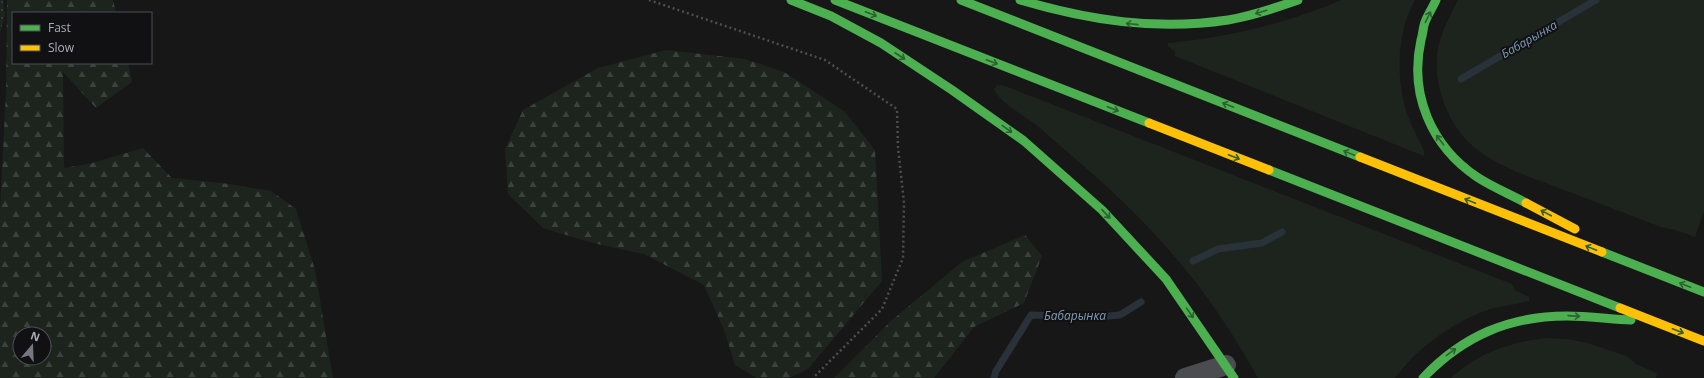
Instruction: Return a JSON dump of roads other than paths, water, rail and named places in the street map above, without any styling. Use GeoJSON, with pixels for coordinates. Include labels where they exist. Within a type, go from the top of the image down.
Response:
{"type":"FeatureCollection","features":[{"type":"Feature","properties":{"kind":"main road"},"geometry":{"type":"LineString","coordinates":[[791,0],[831,16],[881,43],[952,90],[1024,141],[1102,210],[1166,279],[1230,371]]}},
{"type":"Feature","properties":{"kind":"main road"},"geometry":{"type":"LineString","coordinates":[[835,0],[1704,341]]}},
{"type":"Feature","properties":{"kind":"main road"},"geometry":{"type":"LineString","coordinates":[[961,0],[1704,292]]}},
{"type":"Feature","properties":{"kind":"main road"},"geometry":{"type":"LineString","coordinates":[[1020,0],[1049,9],[1101,21],[1141,25],[1189,26],[1238,19],[1298,0]]}},
{"type":"Feature","properties":{"kind":"main road"},"geometry":{"type":"LineString","coordinates":[[1436,0],[1425,23],[1419,50],[1417,69],[1419,92],[1426,116],[1438,138],[1454,157],[1477,177],[1666,278]]}},
{"type":"Feature","properties":{"kind":"main road"},"geometry":{"type":"LineString","coordinates":[[1422,378],[1438,362],[1471,338],[1495,328],[1516,322],[1546,317],[1567,316],[1652,321]]}},
{"type":"Feature","properties":{"kind":"street"},"geometry":{"type":"LineString","coordinates":[[1185,378],[1230,371]]}},
{"type":"Feature","properties":{"kind":"waterway","name":"Бабарынка"},"geometry":{"type":"LineString","coordinates":[[1461,79],[1596,0]]}},
{"type":"Feature","properties":{"kind":"waterway","name":"Бабарынка"},"geometry":{"type":"LineString","coordinates":[[1193,261],[1218,249],[1262,243],[1282,232]]}},
{"type":"Feature","properties":{"kind":"waterway","name":"Бабарынка"},"geometry":{"type":"LineString","coordinates":[[994,378],[996,371],[1031,315],[1097,317],[1120,315],[1141,302]]}}]}
